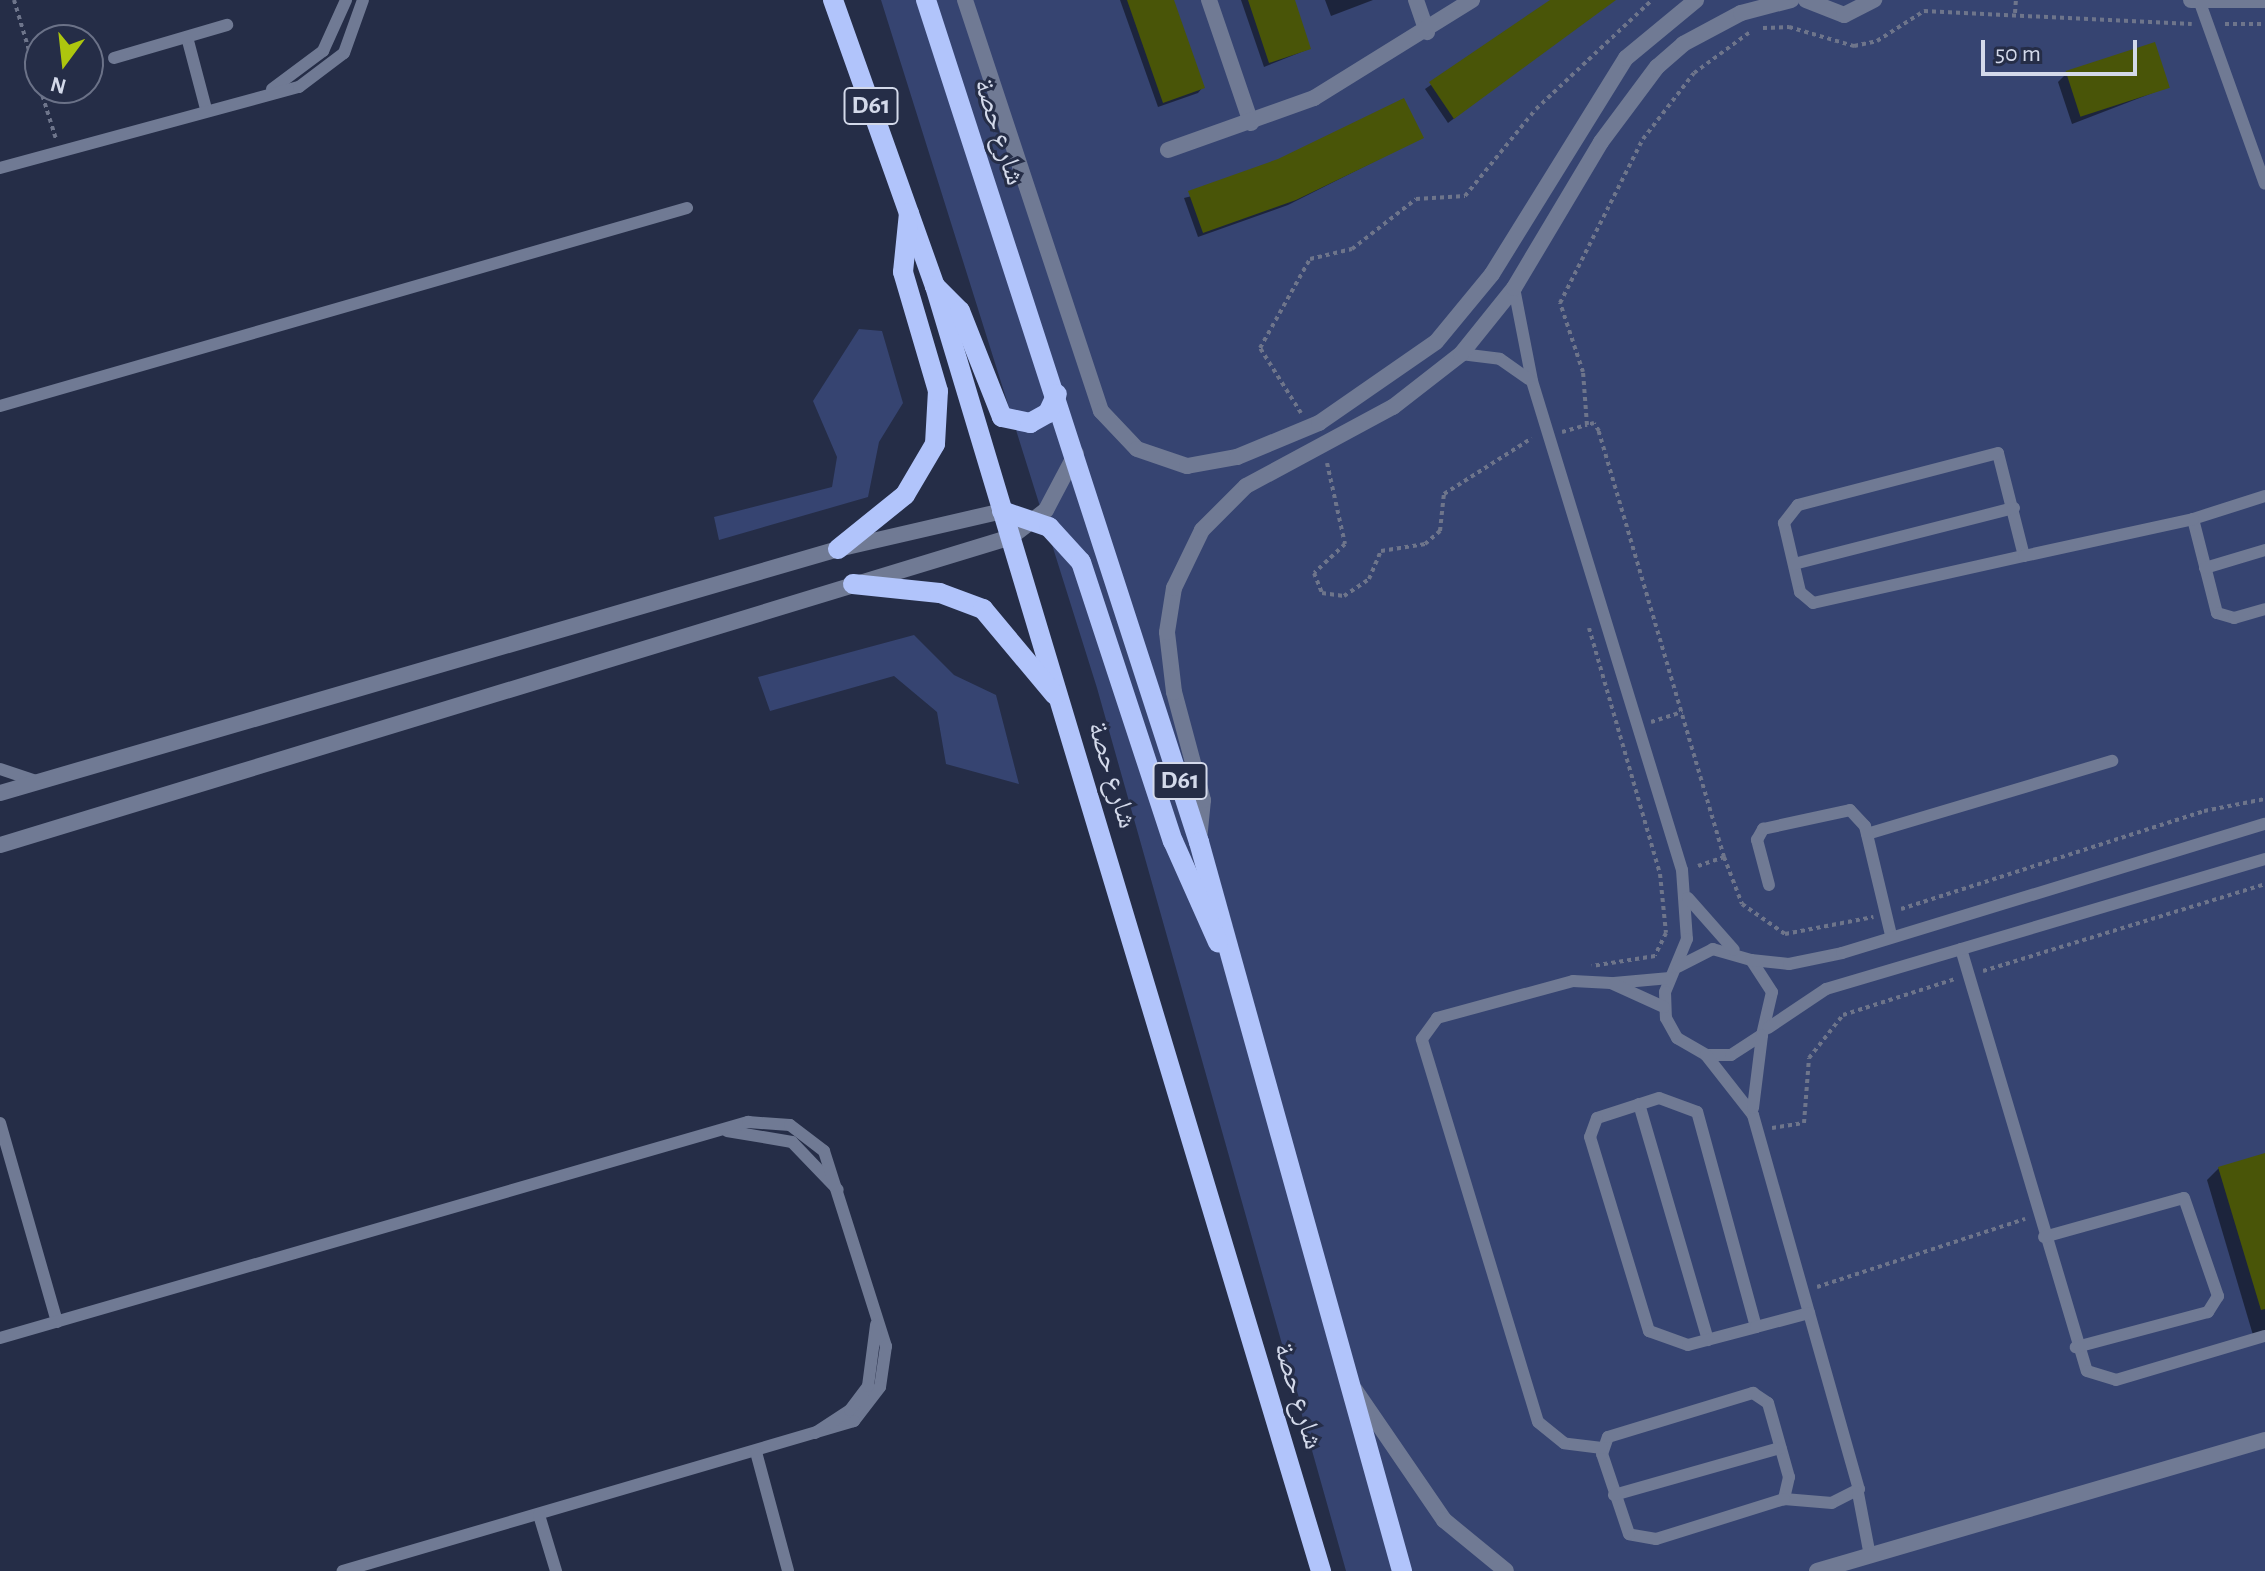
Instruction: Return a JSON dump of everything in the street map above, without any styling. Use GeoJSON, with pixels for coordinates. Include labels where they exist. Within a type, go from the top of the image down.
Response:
{"type":"FeatureCollection","features":[{"type":"Feature","properties":{"kind":"main road","name":"شارع حصة"},"geometry":{"type":"LineString","coordinates":[[833,0],[935,286],[1321,1571]]}},
{"type":"Feature","properties":{"kind":"main road","name":"شارع حصة"},"geometry":{"type":"LineString","coordinates":[[926,0],[1076,452],[1199,842],[1402,1571]]}},
{"type":"Feature","properties":{"kind":"main road"},"geometry":{"type":"LineString","coordinates":[[838,549],[905,495],[935,444],[938,391],[903,272],[909,213]]}},
{"type":"Feature","properties":{"kind":"main road"},"geometry":{"type":"LineString","coordinates":[[935,286],[960,311],[1002,417],[1043,417],[1057,394]]}},
{"type":"Feature","properties":{"kind":"main road"},"geometry":{"type":"LineString","coordinates":[[1002,511],[1036,521],[1066,541],[1081,562],[1181,863],[1235,969]]}},
{"type":"Feature","properties":{"kind":"main road"},"geometry":{"type":"LineString","coordinates":[[853,584],[940,593],[983,609],[1062,705]]}},
{"type":"Feature","properties":{"kind":"street"},"geometry":{"type":"LineString","coordinates":[[965,0],[1101,411],[1137,449],[1187,466],[1237,457],[1319,423],[1436,342],[1480,292],[1626,58],[1696,0]]}},
{"type":"Feature","properties":{"kind":"street"},"geometry":{"type":"LineString","coordinates":[[1209,0],[1251,123]]}},
{"type":"Feature","properties":{"kind":"street"},"geometry":{"type":"LineString","coordinates":[[1416,0],[1427,32]]}},
{"type":"Feature","properties":{"kind":"street"},"geometry":{"type":"LineString","coordinates":[[1168,150],[1251,123],[1314,98],[1427,32],[1472,0]]}},
{"type":"Feature","properties":{"kind":"street"},"geometry":{"type":"LineString","coordinates":[[1199,842],[1203,800],[1174,692],[1167,632],[1174,588],[1191,548],[1246,486],[1393,407],[1461,354],[1514,288],[1601,142],[1657,67],[1683,44],[1741,13],[1791,0]]}},
{"type":"Feature","properties":{"kind":"street"},"geometry":{"type":"LineString","coordinates":[[1806,0],[1844,15],[1874,0]]}},
{"type":"Feature","properties":{"kind":"street"},"geometry":{"type":"LineString","coordinates":[[2191,0],[2265,0]]}},
{"type":"Feature","properties":{"kind":"street"},"geometry":{"type":"LineString","coordinates":[[0,845],[1011,537],[1036,521],[1076,452]]}},
{"type":"Feature","properties":{"kind":"street"},"geometry":{"type":"LineString","coordinates":[[0,793],[838,549],[1002,511]]}},
{"type":"Feature","properties":{"kind":"street"},"geometry":{"type":"LineString","coordinates":[[1351,1384],[1444,1520],[1506,1571]]}},
{"type":"Feature","properties":{"kind":"street"},"geometry":{"type":"LineString","coordinates":[[1825,1570],[2265,1440]]}},
{"type":"Feature","properties":{"kind":"lane"},"geometry":{"type":"LineString","coordinates":[[272,89],[323,51],[346,0]]}},
{"type":"Feature","properties":{"kind":"lane"},"geometry":{"type":"LineString","coordinates":[[0,168],[272,89],[299,87],[334,65],[352,40],[363,0]]}},
{"type":"Feature","properties":{"kind":"lane"},"geometry":{"type":"LineString","coordinates":[[2199,0],[2265,184]]}},
{"type":"Feature","properties":{"kind":"lane"},"geometry":{"type":"LineString","coordinates":[[114,58],[227,25]]}},
{"type":"Feature","properties":{"kind":"lane"},"geometry":{"type":"LineString","coordinates":[[187,37],[206,109]]}},
{"type":"Feature","properties":{"kind":"lane"},"geometry":{"type":"LineString","coordinates":[[0,406],[687,208]]}},
{"type":"Feature","properties":{"kind":"lane"},"geometry":{"type":"LineString","coordinates":[[1514,288],[1532,381],[1553,435],[1682,870],[1687,896],[1674,973],[1664,1007],[1677,1038],[1706,1055],[1753,1115],[1858,1493],[1870,1556]]}},
{"type":"Feature","properties":{"kind":"lane"},"geometry":{"type":"LineString","coordinates":[[1461,354],[1500,359],[1532,381]]}},
{"type":"Feature","properties":{"kind":"lane"},"geometry":{"type":"LineString","coordinates":[[2024,556],[2002,459],[1986,452],[1798,505],[1784,523],[1800,592],[1813,603],[2193,519],[2265,496]]}},
{"type":"Feature","properties":{"kind":"lane"},"geometry":{"type":"LineString","coordinates":[[1794,564],[2014,508]]}},
{"type":"Feature","properties":{"kind":"lane"},"geometry":{"type":"LineString","coordinates":[[2193,519],[2205,568],[2223,617],[2265,609]]}},
{"type":"Feature","properties":{"kind":"lane"},"geometry":{"type":"LineString","coordinates":[[2205,568],[2265,550]]}},
{"type":"Feature","properties":{"kind":"lane"},"geometry":{"type":"LineString","coordinates":[[1867,834],[2112,761]]}},
{"type":"Feature","properties":{"kind":"lane"},"geometry":{"type":"LineString","coordinates":[[0,769],[39,782]]}},
{"type":"Feature","properties":{"kind":"lane"},"geometry":{"type":"LineString","coordinates":[[1769,885],[1757,840],[1763,829],[1845,809],[1860,816],[1867,834],[1891,935]]}},
{"type":"Feature","properties":{"kind":"lane"},"geometry":{"type":"LineString","coordinates":[[1602,1448],[1564,1443],[1538,1422],[1422,1039],[1437,1018],[1555,984],[1611,983],[1674,973],[1713,949],[1746,957],[1801,963],[2265,824]]}},
{"type":"Feature","properties":{"kind":"lane"},"geometry":{"type":"LineString","coordinates":[[1706,1055],[1731,1055],[1826,989],[2265,859]]}},
{"type":"Feature","properties":{"kind":"lane"},"geometry":{"type":"LineString","coordinates":[[1687,896],[1712,932],[1746,957],[1772,992],[1763,1033],[1753,1115]]}},
{"type":"Feature","properties":{"kind":"lane"},"geometry":{"type":"LineString","coordinates":[[1961,949],[2076,1347],[2087,1371],[2108,1380],[2265,1336]]}},
{"type":"Feature","properties":{"kind":"lane"},"geometry":{"type":"LineString","coordinates":[[1611,983],[1664,1007]]}},
{"type":"Feature","properties":{"kind":"lane"},"geometry":{"type":"LineString","coordinates":[[1756,1327],[1701,1118],[1678,1099],[1639,1104],[1601,1115],[1590,1132],[1639,1312],[1667,1343],[1708,1340],[1809,1313]]}},
{"type":"Feature","properties":{"kind":"lane"},"geometry":{"type":"LineString","coordinates":[[1639,1104],[1708,1340]]}},
{"type":"Feature","properties":{"kind":"lane"},"geometry":{"type":"LineString","coordinates":[[0,1123],[57,1322]]}},
{"type":"Feature","properties":{"kind":"lane"},"geometry":{"type":"LineString","coordinates":[[0,1338],[724,1130],[792,1142],[840,1192],[876,1318],[868,1386],[850,1410],[809,1437],[343,1571]]}},
{"type":"Feature","properties":{"kind":"lane"},"geometry":{"type":"LineString","coordinates":[[2044,1237],[2184,1198],[2218,1296],[2208,1312],[2076,1347]]}},
{"type":"Feature","properties":{"kind":"lane"},"geometry":{"type":"LineString","coordinates":[[1602,1448],[1614,1433],[1753,1393],[1768,1403],[1790,1485],[1784,1499]]}},
{"type":"Feature","properties":{"kind":"lane"},"geometry":{"type":"LineString","coordinates":[[1602,1448],[1625,1528],[1649,1541],[1784,1499],[1819,1504],[1858,1493]]}},
{"type":"Feature","properties":{"kind":"lane"},"geometry":{"type":"LineString","coordinates":[[1614,1495],[1780,1448]]}},
{"type":"Feature","properties":{"kind":"lane"},"geometry":{"type":"LineString","coordinates":[[756,1452],[788,1571]]}},
{"type":"Feature","properties":{"kind":"lane"},"geometry":{"type":"LineString","coordinates":[[539,1515],[556,1571]]}},
{"type":"Feature","properties":{"kind":"path"},"geometry":{"type":"LineString","coordinates":[[14,0],[24,33]]}},
{"type":"Feature","properties":{"kind":"path"},"geometry":{"type":"LineString","coordinates":[[1277,369],[1260,348],[1310,259],[1352,249],[1416,199],[1465,196],[1536,109],[1652,0]]}},
{"type":"Feature","properties":{"kind":"path"},"geometry":{"type":"LineString","coordinates":[[2015,13],[2016,0]]}},
{"type":"Feature","properties":{"kind":"path"},"geometry":{"type":"LineString","coordinates":[[1587,425],[1583,372],[1561,321],[1566,279],[1643,139],[1694,73],[1764,28],[1789,27],[1854,46],[1877,41],[1924,11],[2265,24]]}},
{"type":"Feature","properties":{"kind":"path"},"geometry":{"type":"LineString","coordinates":[[45,104],[59,151]]}},
{"type":"Feature","properties":{"kind":"path"},"geometry":{"type":"LineString","coordinates":[[1345,544],[1314,573],[1322,593],[1344,596],[1369,579],[1381,551],[1425,544],[1440,531],[1444,494],[1482,477],[1508,447],[1587,425],[1599,431],[1724,857],[1742,904],[1785,934],[1886,913],[2204,811],[2265,799]]}},
{"type":"Feature","properties":{"kind":"path"},"geometry":{"type":"LineString","coordinates":[[1536,437],[1541,452]]}},
{"type":"Feature","properties":{"kind":"path"},"geometry":{"type":"LineString","coordinates":[[1586,617],[1660,874],[1666,933],[1655,956],[1592,964],[1592,981]]}},
{"type":"Feature","properties":{"kind":"path"},"geometry":{"type":"LineString","coordinates":[[1660,874],[1724,857]]}},
{"type":"Feature","properties":{"kind":"path"},"geometry":{"type":"LineString","coordinates":[[1803,1291],[2018,1225],[2034,1201]]}},
{"type":"Feature","properties":{"kind":"shaded area"},"geometry":{"type":"Polygon","coordinates":[[[881,0],[2265,0],[2265,1571],[1346,1571],[1097,688],[881,0]]]}},
{"type":"Feature","properties":{"kind":"shaded area"},"geometry":{"type":"Polygon","coordinates":[[[859,329],[882,331],[903,403],[879,442],[868,497],[719,540],[714,517],[832,487],[837,457],[813,401],[859,329]]]}},
{"type":"Feature","properties":{"kind":"shaded area"},"geometry":{"type":"Polygon","coordinates":[[[914,635],[954,675],[996,695],[1019,784],[946,764],[937,712],[894,676],[770,711],[758,677],[914,635]]]}},
{"type":"Feature","properties":{"kind":"building"},"geometry":{"type":"Polygon","coordinates":[[[1127,0],[1174,0],[1205,88],[1163,103],[1127,0]]]}},
{"type":"Feature","properties":{"kind":"building"},"geometry":{"type":"Polygon","coordinates":[[[1248,0],[1295,0],[1311,49],[1269,63],[1248,0]]]}},
{"type":"Feature","properties":{"kind":"building"},"geometry":{"type":"Polygon","coordinates":[[[1550,0],[1616,0],[1454,119],[1429,82],[1550,0]]]}},
{"type":"Feature","properties":{"kind":"building"},"geometry":{"type":"Polygon","coordinates":[[[2155,42],[2170,88],[2080,117],[2066,71],[2155,42]]]}},
{"type":"Feature","properties":{"kind":"building"},"geometry":{"type":"Polygon","coordinates":[[[1404,98],[1424,138],[1296,200],[1203,233],[1188,191],[1278,159],[1404,98]]]}},
{"type":"Feature","properties":{"kind":"building"},"geometry":{"type":"Polygon","coordinates":[[[2265,1153],[2265,1309],[2261,1310],[2218,1167],[2265,1153]]]}}]}
